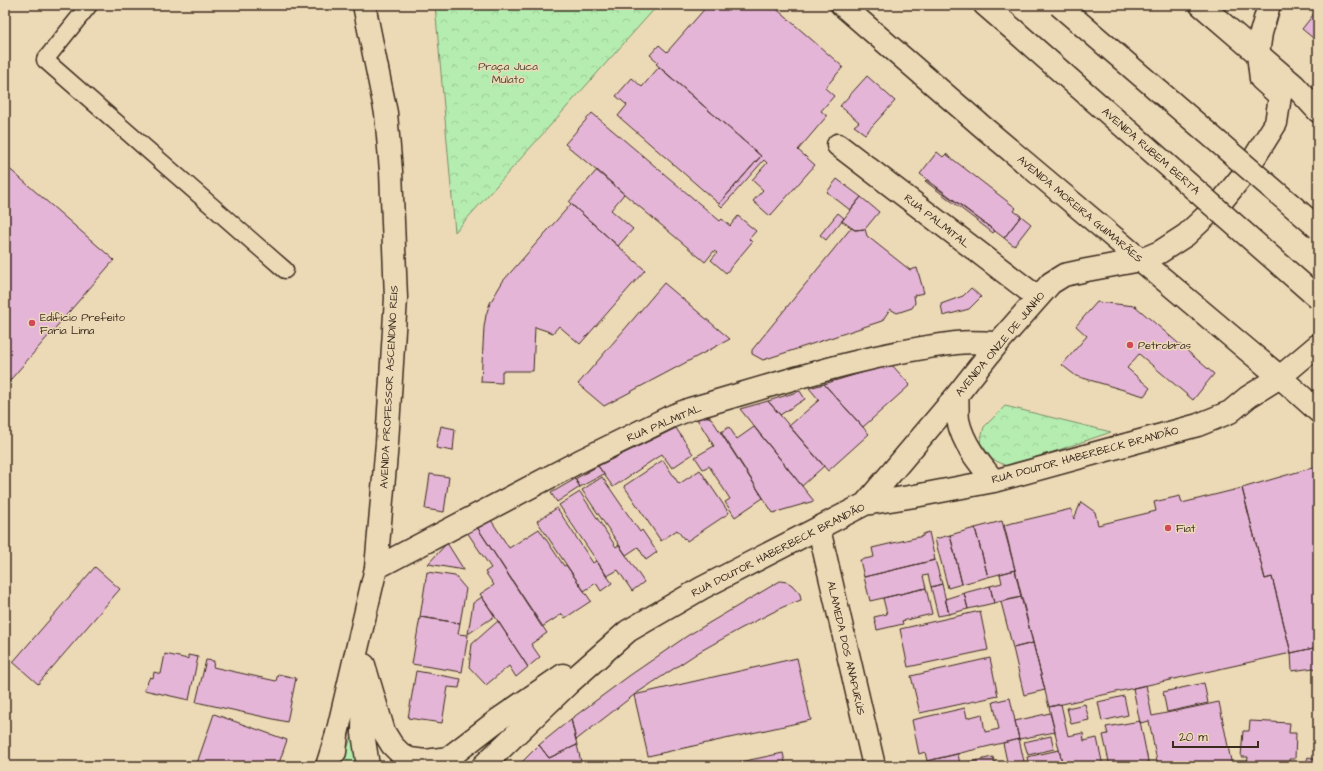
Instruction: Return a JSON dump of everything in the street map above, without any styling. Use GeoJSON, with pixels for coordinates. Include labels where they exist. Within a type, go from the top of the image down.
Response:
{"type":"FeatureCollection","features":[{"type":"Feature","properties":{"kind":"main road","name":"AVENIDA PROFESSOR ASCENDINO REIS"},"geometry":{"type":"LineString","coordinates":[[335,766],[334,754],[337,734],[366,616],[376,568],[387,443],[396,298],[391,171],[386,114],[364,5]]}},
{"type":"Feature","properties":{"kind":"main road","name":"AVENIDA MOREIRA GUIMARÃES"},"geometry":{"type":"LineString","coordinates":[[842,5],[984,128],[1280,377],[1317,410]]}},
{"type":"Feature","properties":{"kind":"main road","name":"AVENIDA RUBEM BERTA"},"geometry":{"type":"LineString","coordinates":[[985,5],[1318,298]]}},
{"type":"Feature","properties":{"kind":"main road"},"geometry":{"type":"LineString","coordinates":[[1058,5],[1318,228]]}},
{"type":"Feature","properties":{"kind":"main road"},"geometry":{"type":"LineString","coordinates":[[1201,5],[1294,86],[1318,111]]}},
{"type":"Feature","properties":{"kind":"main road","name":"AVENIDA ONZE DE JUNHO"},"geometry":{"type":"LineString","coordinates":[[865,504],[957,395],[998,343],[1037,297],[1051,283],[1064,275],[1141,260],[1160,252],[1186,235],[1222,201],[1246,171],[1276,124],[1280,96],[1261,79],[1258,54],[1261,33],[1269,5]]}},
{"type":"Feature","properties":{"kind":"main road","name":"RUA PALMITAL"},"geometry":{"type":"LineString","coordinates":[[838,145],[1037,297]]}},
{"type":"Feature","properties":{"kind":"main road","name":"RUA PALMITAL"},"geometry":{"type":"LineString","coordinates":[[376,568],[580,461],[670,417],[690,409],[819,372],[896,352],[957,342],[998,343]]}},
{"type":"Feature","properties":{"kind":"main road","name":"RUA DOUTOR HABERBECK BRANDÃO"},"geometry":{"type":"LineString","coordinates":[[483,766],[569,683],[628,631],[702,588],[865,504],[994,481],[1198,425],[1230,412],[1248,397],[1280,377],[1318,345]]}},
{"type":"Feature","properties":{"kind":"main road"},"geometry":{"type":"LineString","coordinates":[[957,395],[958,420],[963,435],[976,460],[994,481]]}},
{"type":"Feature","properties":{"kind":"main road","name":"ALAMEDA DOS ANAPURÚS"},"geometry":{"type":"LineString","coordinates":[[819,529],[874,766]]}},
{"type":"Feature","properties":{"kind":"main road"},"geometry":{"type":"LineString","coordinates":[[366,616],[363,733],[368,766]]}},
{"type":"Feature","properties":{"kind":"main road"},"geometry":{"type":"LineString","coordinates":[[364,665],[384,732],[392,745],[402,755],[410,759],[425,761],[444,762],[499,719],[564,673],[569,683]]}},
{"type":"Feature","properties":{"kind":"main road"},"geometry":{"type":"LineString","coordinates":[[327,766],[337,734]]}},
{"type":"Feature","properties":{"kind":"lane"},"geometry":{"type":"LineString","coordinates":[[89,5],[45,60],[285,270]]}},
{"type":"Feature","properties":{"kind":"green space","name":"Praça Juca Mulato"},"geometry":{"type":"Polygon","coordinates":[[[435,5],[658,5],[455,232],[435,5]]]}},
{"type":"Feature","properties":{"kind":"green space"},"geometry":{"type":"Polygon","coordinates":[[[1005,406],[1111,432],[1009,467],[992,459],[980,442],[984,427],[1005,406]]]}},
{"type":"Feature","properties":{"kind":"green space"},"geometry":{"type":"Polygon","coordinates":[[[353,732],[359,766],[341,766],[353,732]]]}},
{"type":"Feature","properties":{"kind":"building"},"geometry":{"type":"Polygon","coordinates":[[[708,5],[772,5],[843,67],[825,88],[834,96],[821,111],[827,116],[798,150],[815,165],[770,216],[753,201],[763,190],[752,180],[767,163],[764,160],[722,207],[719,204],[761,156],[656,64],[658,62],[650,55],[659,45],[667,52],[708,5]]]}},
{"type":"Feature","properties":{"kind":"building"},"geometry":{"type":"Polygon","coordinates":[[[1317,10],[1318,11],[1318,42],[1302,29],[1317,10]]]}},
{"type":"Feature","properties":{"kind":"building"},"geometry":{"type":"Polygon","coordinates":[[[659,67],[761,156],[719,204],[618,116],[627,105],[616,96],[632,78],[642,87],[659,67]]]}},
{"type":"Feature","properties":{"kind":"building"},"geometry":{"type":"Polygon","coordinates":[[[867,76],[895,101],[865,134],[854,126],[859,122],[840,106],[867,76]]]}},
{"type":"Feature","properties":{"kind":"building"},"geometry":{"type":"Polygon","coordinates":[[[592,113],[720,221],[722,219],[730,226],[738,216],[756,231],[749,239],[752,242],[726,273],[711,260],[717,253],[714,251],[705,262],[565,144],[592,113]]]}},
{"type":"Feature","properties":{"kind":"building"},"geometry":{"type":"Polygon","coordinates":[[[937,152],[943,157],[946,154],[1016,208],[1014,211],[1021,216],[1004,238],[920,174],[937,152]]]}},
{"type":"Feature","properties":{"kind":"building","name":"Edifício Prefeito Faria Lima"},"geometry":{"type":"Polygon","coordinates":[[[5,165],[114,260],[5,386],[5,165]]]}},
{"type":"Feature","properties":{"kind":"building"},"geometry":{"type":"Polygon","coordinates":[[[597,170],[624,194],[611,210],[633,229],[618,246],[569,202],[597,170]]]}},
{"type":"Feature","properties":{"kind":"building"},"geometry":{"type":"Polygon","coordinates":[[[837,179],[861,197],[850,210],[827,192],[837,179]]]}},
{"type":"Feature","properties":{"kind":"building"},"geometry":{"type":"Polygon","coordinates":[[[926,180],[995,231],[993,233],[925,181],[926,180]]]}},
{"type":"Feature","properties":{"kind":"building"},"geometry":{"type":"Polygon","coordinates":[[[861,197],[879,212],[865,229],[855,230],[842,221],[861,197]]]}},
{"type":"Feature","properties":{"kind":"building"},"geometry":{"type":"Polygon","coordinates":[[[571,204],[645,270],[580,344],[559,326],[553,333],[535,327],[533,371],[502,371],[502,383],[481,382],[484,327],[490,303],[503,281],[571,204]]]}},
{"type":"Feature","properties":{"kind":"building"},"geometry":{"type":"Polygon","coordinates":[[[838,213],[844,218],[826,240],[820,235],[838,213]]]}},
{"type":"Feature","properties":{"kind":"building"},"geometry":{"type":"Polygon","coordinates":[[[1021,216],[1031,224],[1014,246],[1004,238],[1021,216]]]}},
{"type":"Feature","properties":{"kind":"building"},"geometry":{"type":"Polygon","coordinates":[[[851,228],[855,230],[865,229],[867,236],[910,270],[917,268],[924,293],[914,295],[915,303],[912,308],[897,313],[890,309],[882,321],[763,360],[752,354],[752,350],[851,228]]]}},
{"type":"Feature","properties":{"kind":"building"},"geometry":{"type":"Polygon","coordinates":[[[664,283],[730,339],[604,406],[578,384],[664,283]]]}},
{"type":"Feature","properties":{"kind":"building"},"geometry":{"type":"Polygon","coordinates":[[[971,288],[981,297],[969,309],[943,316],[941,304],[963,296],[971,288]]]}},
{"type":"Feature","properties":{"kind":"building","name":"Petrobras"},"geometry":{"type":"Polygon","coordinates":[[[1097,302],[1135,306],[1214,374],[1193,400],[1139,354],[1127,368],[1150,388],[1144,396],[1076,376],[1062,365],[1087,336],[1076,326],[1097,302]]]}},
{"type":"Feature","properties":{"kind":"building"},"geometry":{"type":"Polygon","coordinates":[[[891,364],[910,385],[863,427],[824,384],[891,364]]]}},
{"type":"Feature","properties":{"kind":"building"},"geometry":{"type":"Polygon","coordinates":[[[824,384],[869,434],[828,471],[789,426],[819,400],[809,388],[824,384]]]}},
{"type":"Feature","properties":{"kind":"building"},"geometry":{"type":"Polygon","coordinates":[[[800,391],[805,399],[780,415],[768,401],[800,391]]]}},
{"type":"Feature","properties":{"kind":"building"},"geometry":{"type":"Polygon","coordinates":[[[768,401],[824,466],[802,486],[740,409],[768,401]]]}},
{"type":"Feature","properties":{"kind":"building"},"geometry":{"type":"Polygon","coordinates":[[[705,416],[711,418],[763,498],[735,517],[725,502],[730,499],[709,466],[703,469],[695,457],[714,446],[697,419],[705,416]]]}},
{"type":"Feature","properties":{"kind":"building"},"geometry":{"type":"Polygon","coordinates":[[[441,426],[455,429],[453,451],[436,448],[441,426]]]}},
{"type":"Feature","properties":{"kind":"building"},"geometry":{"type":"Polygon","coordinates":[[[729,427],[737,439],[754,427],[814,501],[773,513],[721,432],[729,427]]]}},
{"type":"Feature","properties":{"kind":"building"},"geometry":{"type":"Polygon","coordinates":[[[676,428],[693,454],[672,468],[662,454],[613,487],[598,466],[676,428]]]}},
{"type":"Feature","properties":{"kind":"building"},"geometry":{"type":"Polygon","coordinates":[[[663,460],[679,484],[700,470],[729,513],[687,541],[677,530],[661,541],[624,486],[663,460]]]}},
{"type":"Feature","properties":{"kind":"building"},"geometry":{"type":"Polygon","coordinates":[[[598,466],[604,474],[580,487],[575,479],[598,466]]]}},
{"type":"Feature","properties":{"kind":"building"},"geometry":{"type":"Polygon","coordinates":[[[1318,466],[1318,647],[1291,653],[1272,577],[1265,579],[1242,488],[1318,466]]]}},
{"type":"Feature","properties":{"kind":"building"},"geometry":{"type":"Polygon","coordinates":[[[430,474],[449,477],[444,512],[425,509],[430,474]]]}},
{"type":"Feature","properties":{"kind":"building"},"geometry":{"type":"Polygon","coordinates":[[[602,477],[640,532],[642,530],[657,552],[646,560],[638,547],[626,555],[582,490],[602,477]]]}},
{"type":"Feature","properties":{"kind":"building"},"geometry":{"type":"Polygon","coordinates":[[[575,479],[580,487],[557,502],[551,493],[575,479]]]}},
{"type":"Feature","properties":{"kind":"building"},"geometry":{"type":"Polygon","coordinates":[[[1242,488],[1265,579],[1272,577],[1291,653],[1049,707],[1004,525],[1071,509],[1074,519],[1081,502],[1095,512],[1098,525],[1156,511],[1154,502],[1180,496],[1182,503],[1242,488]]]}},
{"type":"Feature","properties":{"kind":"building"},"geometry":{"type":"Polygon","coordinates":[[[580,492],[616,547],[619,545],[644,582],[632,591],[618,570],[607,576],[559,505],[580,492]]]}},
{"type":"Feature","properties":{"kind":"building"},"geometry":{"type":"Polygon","coordinates":[[[557,508],[593,563],[596,561],[612,583],[601,591],[596,583],[584,591],[537,521],[557,508]]]}},
{"type":"Feature","properties":{"kind":"building"},"geometry":{"type":"Polygon","coordinates":[[[491,520],[509,548],[539,529],[564,566],[566,565],[591,601],[565,618],[562,614],[542,627],[477,527],[491,520]]]}},
{"type":"Feature","properties":{"kind":"building"},"geometry":{"type":"Polygon","coordinates":[[[1002,521],[1015,570],[988,577],[975,528],[1002,521]]]}},
{"type":"Feature","properties":{"kind":"building"},"geometry":{"type":"Polygon","coordinates":[[[477,527],[547,633],[531,644],[540,657],[528,667],[480,594],[494,585],[485,572],[491,568],[467,532],[477,527]]]}},
{"type":"Feature","properties":{"kind":"building"},"geometry":{"type":"Polygon","coordinates":[[[975,528],[988,577],[962,584],[950,535],[975,528]]]}},
{"type":"Feature","properties":{"kind":"building"},"geometry":{"type":"Polygon","coordinates":[[[929,532],[935,560],[864,577],[860,560],[874,557],[872,548],[923,536],[923,534],[929,532]]]}},
{"type":"Feature","properties":{"kind":"building"},"geometry":{"type":"Polygon","coordinates":[[[950,535],[962,584],[948,588],[935,539],[950,535]]]}},
{"type":"Feature","properties":{"kind":"building"},"geometry":{"type":"Polygon","coordinates":[[[447,543],[464,570],[428,564],[447,543]]]}},
{"type":"Feature","properties":{"kind":"building"},"geometry":{"type":"Polygon","coordinates":[[[935,560],[942,584],[931,587],[928,575],[923,576],[926,588],[870,601],[864,577],[935,560]]]}},
{"type":"Feature","properties":{"kind":"building"},"geometry":{"type":"Polygon","coordinates":[[[95,567],[120,589],[38,684],[13,662],[95,567]]]}},
{"type":"Feature","properties":{"kind":"building"},"geometry":{"type":"Polygon","coordinates":[[[1015,570],[1021,597],[994,603],[990,586],[1002,583],[1000,574],[1015,570]]]}},
{"type":"Feature","properties":{"kind":"building"},"geometry":{"type":"Polygon","coordinates":[[[427,572],[455,576],[466,589],[460,623],[420,617],[427,572]]]}},
{"type":"Feature","properties":{"kind":"building"},"geometry":{"type":"Polygon","coordinates":[[[780,581],[787,582],[792,585],[800,594],[801,600],[783,607],[699,652],[634,695],[576,740],[571,719],[629,676],[687,636],[780,581]]]}},
{"type":"Feature","properties":{"kind":"building"},"geometry":{"type":"Polygon","coordinates":[[[942,584],[949,614],[938,616],[931,587],[942,584]]]}},
{"type":"Feature","properties":{"kind":"building"},"geometry":{"type":"Polygon","coordinates":[[[990,586],[994,603],[968,609],[964,593],[990,586]]]}},
{"type":"Feature","properties":{"kind":"building"},"geometry":{"type":"Polygon","coordinates":[[[926,588],[932,614],[902,621],[903,624],[877,630],[874,617],[887,614],[883,598],[926,588]]]}},
{"type":"Feature","properties":{"kind":"building"},"geometry":{"type":"Polygon","coordinates":[[[964,593],[968,609],[949,614],[945,599],[964,593]]]}},
{"type":"Feature","properties":{"kind":"building"},"geometry":{"type":"Polygon","coordinates":[[[482,597],[495,616],[468,634],[473,603],[482,597]]]}},
{"type":"Feature","properties":{"kind":"building"},"geometry":{"type":"Polygon","coordinates":[[[1021,597],[1033,643],[1013,648],[1001,602],[1021,597]]]}},
{"type":"Feature","properties":{"kind":"building"},"geometry":{"type":"Polygon","coordinates":[[[980,611],[988,650],[908,667],[900,629],[980,611]]]}},
{"type":"Feature","properties":{"kind":"building"},"geometry":{"type":"Polygon","coordinates":[[[420,617],[460,623],[458,634],[468,635],[462,672],[412,664],[420,617]]]}},
{"type":"Feature","properties":{"kind":"building"},"geometry":{"type":"Polygon","coordinates":[[[498,621],[528,667],[516,677],[509,666],[486,685],[469,667],[472,644],[498,621]]]}},
{"type":"Feature","properties":{"kind":"building"},"geometry":{"type":"Polygon","coordinates":[[[1033,643],[1045,690],[1024,695],[1013,648],[1033,643]]]}},
{"type":"Feature","properties":{"kind":"building"},"geometry":{"type":"Polygon","coordinates":[[[1318,647],[1318,670],[1313,668],[1292,671],[1291,653],[1318,647]]]}},
{"type":"Feature","properties":{"kind":"building"},"geometry":{"type":"Polygon","coordinates":[[[165,654],[188,659],[188,655],[198,657],[189,700],[144,690],[150,677],[153,678],[154,672],[161,674],[165,654]]]}},
{"type":"Feature","properties":{"kind":"building"},"geometry":{"type":"Polygon","coordinates":[[[797,658],[811,720],[648,756],[634,695],[797,658]]]}},
{"type":"Feature","properties":{"kind":"building"},"geometry":{"type":"Polygon","coordinates":[[[990,658],[998,696],[920,713],[911,676],[990,658]]]}},
{"type":"Feature","properties":{"kind":"building"},"geometry":{"type":"Polygon","coordinates":[[[206,660],[214,661],[213,667],[276,681],[278,674],[296,678],[287,722],[196,702],[206,660]]]}},
{"type":"Feature","properties":{"kind":"building"},"geometry":{"type":"Polygon","coordinates":[[[416,671],[461,679],[459,688],[448,687],[442,723],[408,718],[416,671]]]}},
{"type":"Feature","properties":{"kind":"building"},"geometry":{"type":"Polygon","coordinates":[[[1204,683],[1208,703],[1167,712],[1163,692],[1204,683]]]}},
{"type":"Feature","properties":{"kind":"building"},"geometry":{"type":"Polygon","coordinates":[[[1146,685],[1152,716],[1219,702],[1232,766],[1158,766],[1149,721],[1140,723],[1133,688],[1146,685]]]}},
{"type":"Feature","properties":{"kind":"building"},"geometry":{"type":"Polygon","coordinates":[[[1124,696],[1128,715],[1102,721],[1098,702],[1124,696]]]}},
{"type":"Feature","properties":{"kind":"building"},"geometry":{"type":"Polygon","coordinates":[[[1010,698],[1019,739],[927,761],[925,752],[919,754],[912,720],[965,708],[967,718],[982,714],[985,732],[999,729],[993,702],[1010,698]]]}},
{"type":"Feature","properties":{"kind":"building"},"geometry":{"type":"Polygon","coordinates":[[[1061,704],[1068,736],[1083,733],[1084,741],[1097,738],[1103,766],[1063,766],[1049,707],[1061,704]]]}},
{"type":"Feature","properties":{"kind":"building"},"geometry":{"type":"Polygon","coordinates":[[[1085,704],[1089,720],[1071,724],[1067,708],[1085,704]]]}},
{"type":"Feature","properties":{"kind":"building"},"geometry":{"type":"Polygon","coordinates":[[[1050,713],[1055,732],[1019,739],[1015,721],[1050,713]]]}},
{"type":"Feature","properties":{"kind":"building"},"geometry":{"type":"Polygon","coordinates":[[[214,714],[287,740],[278,766],[196,766],[214,714]]]}},
{"type":"Feature","properties":{"kind":"building"},"geometry":{"type":"Polygon","coordinates":[[[571,719],[577,745],[549,758],[539,745],[571,719]]]}},
{"type":"Feature","properties":{"kind":"building"},"geometry":{"type":"Polygon","coordinates":[[[1140,721],[1149,766],[1110,766],[1103,735],[1108,734],[1106,727],[1140,721]]]}},
{"type":"Feature","properties":{"kind":"building"},"geometry":{"type":"Polygon","coordinates":[[[1250,721],[1290,723],[1289,733],[1296,733],[1295,759],[1289,759],[1289,766],[1247,766],[1248,757],[1241,757],[1243,731],[1249,731],[1250,721]]]}},
{"type":"Feature","properties":{"kind":"building"},"geometry":{"type":"Polygon","coordinates":[[[1051,736],[1054,749],[1028,755],[1024,742],[1051,736]]]}},
{"type":"Feature","properties":{"kind":"building"},"geometry":{"type":"Polygon","coordinates":[[[1019,739],[1025,766],[1008,766],[1003,743],[1019,739]]]}},
{"type":"Feature","properties":{"kind":"building"},"geometry":{"type":"Polygon","coordinates":[[[539,745],[549,758],[577,745],[582,766],[518,766],[539,745]]]}},
{"type":"Feature","properties":{"kind":"building"},"geometry":{"type":"Polygon","coordinates":[[[1059,750],[1063,766],[1029,766],[1027,757],[1059,750]]]}},
{"type":"Feature","properties":{"kind":"building"},"geometry":{"type":"Polygon","coordinates":[[[783,753],[786,766],[731,766],[731,764],[783,753]]]}},
{"type":"Feature","properties":{"kind":"building"},"geometry":{"type":"Polygon","coordinates":[[[958,754],[960,764],[993,757],[995,766],[928,766],[927,761],[958,754]]]}},
{"type":"Feature","properties":{"kind":"building"},"geometry":{"type":"Polygon","coordinates":[[[1308,757],[1318,760],[1318,766],[1305,766],[1308,757]]]}},
{"type":"Feature","properties":{"kind":"place","name":"Edifício Prefeito Faria Lima"},"geometry":{"type":"Point","coordinates":[32,323]}},
{"type":"Feature","properties":{"kind":"place","name":"Petrobras"},"geometry":{"type":"Point","coordinates":[1130,345]}},
{"type":"Feature","properties":{"kind":"place","name":"Fiat"},"geometry":{"type":"Point","coordinates":[1168,528]}}]}
